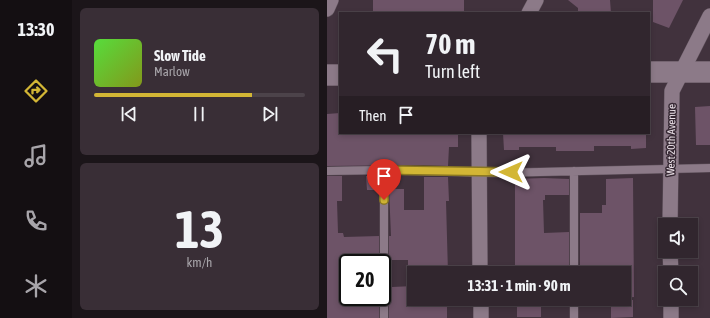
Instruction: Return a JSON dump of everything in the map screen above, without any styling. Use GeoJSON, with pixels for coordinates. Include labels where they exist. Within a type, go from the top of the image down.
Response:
{"type":"FeatureCollection","features":[{"type":"Feature","properties":{"kind":"main road"},"geometry":{"type":"LineString","coordinates":[[650,72],[710,72]]}},
{"type":"Feature","properties":{"kind":"main road"},"geometry":{"type":"LineString","coordinates":[[327,75],[339,75]]}},
{"type":"Feature","properties":{"kind":"street"},"geometry":{"type":"LineString","coordinates":[[327,9],[331,0]]}},
{"type":"Feature","properties":{"kind":"street"},"geometry":{"type":"LineString","coordinates":[[530,12],[536,0]]}},
{"type":"Feature","properties":{"kind":"street","name":"West 20th Avenue"},"geometry":{"type":"LineString","coordinates":[[670,218],[672,91],[710,16]]}},
{"type":"Feature","properties":{"kind":"street"},"geometry":{"type":"LineString","coordinates":[[479,134],[481,266]]}},
{"type":"Feature","properties":{"kind":"street"},"geometry":{"type":"LineString","coordinates":[[481,306],[481,318]]}},
{"type":"Feature","properties":{"kind":"street"},"geometry":{"type":"LineString","coordinates":[[671,306],[671,318]]}},
{"type":"Feature","properties":{"kind":"lane"},"geometry":{"type":"LineString","coordinates":[[327,171],[384,170],[480,172],[710,168]]}},
{"type":"Feature","properties":{"kind":"lane"},"geometry":{"type":"LineString","coordinates":[[384,170],[384,318]]}},
{"type":"Feature","properties":{"kind":"lane"},"geometry":{"type":"LineString","coordinates":[[574,171],[574,266]]}},
{"type":"Feature","properties":{"kind":"lane"},"geometry":{"type":"LineString","coordinates":[[574,306],[575,318]]}},
{"type":"Feature","properties":{"kind":"building"},"geometry":{"type":"Polygon","coordinates":[[[373,0],[464,0],[464,12],[373,12],[373,0]]]}},
{"type":"Feature","properties":{"kind":"building"},"geometry":{"type":"Polygon","coordinates":[[[568,0],[610,0],[611,12],[578,12],[578,8],[568,0]]]}},
{"type":"Feature","properties":{"kind":"building"},"geometry":{"type":"Polygon","coordinates":[[[653,0],[683,0],[669,28],[653,22],[653,0]]]}},
{"type":"Feature","properties":{"kind":"building"},"geometry":{"type":"Polygon","coordinates":[[[710,106],[710,145],[696,145],[695,107],[710,106]]]}},
{"type":"Feature","properties":{"kind":"building"},"geometry":{"type":"Polygon","coordinates":[[[339,113],[339,134],[458,134],[458,147],[449,147],[448,166],[327,166],[327,114],[339,113]]]}},
{"type":"Feature","properties":{"kind":"building"},"geometry":{"type":"Polygon","coordinates":[[[503,134],[646,134],[646,148],[631,149],[631,146],[594,146],[594,151],[556,151],[556,147],[519,147],[519,150],[504,150],[503,134]]]}},
{"type":"Feature","properties":{"kind":"building"},"geometry":{"type":"Polygon","coordinates":[[[327,176],[342,176],[342,201],[337,201],[338,233],[343,233],[344,237],[379,236],[379,254],[339,254],[339,306],[379,306],[379,318],[327,318],[327,176]]]}},
{"type":"Feature","properties":{"kind":"building"},"geometry":{"type":"Polygon","coordinates":[[[366,176],[378,176],[378,190],[367,190],[366,176]]]}},
{"type":"Feature","properties":{"kind":"building"},"geometry":{"type":"Polygon","coordinates":[[[424,177],[448,177],[449,201],[446,201],[448,266],[408,266],[408,260],[391,260],[391,254],[389,254],[389,236],[391,236],[389,189],[404,189],[404,210],[424,210],[424,177]]]}},
{"type":"Feature","properties":{"kind":"building"},"geometry":{"type":"Polygon","coordinates":[[[633,178],[634,297],[631,297],[631,266],[580,266],[580,213],[602,213],[602,205],[606,205],[606,179],[633,178]]]}},
{"type":"Feature","properties":{"kind":"building"},"geometry":{"type":"Polygon","coordinates":[[[515,179],[569,179],[569,195],[545,195],[545,200],[543,200],[544,233],[569,232],[569,266],[515,266],[515,179]]]}},
{"type":"Feature","properties":{"kind":"building"},"geometry":{"type":"Polygon","coordinates":[[[407,286],[407,306],[447,306],[447,318],[389,318],[392,287],[407,286]]]}},
{"type":"Feature","properties":{"kind":"building"},"geometry":{"type":"Polygon","coordinates":[[[631,300],[633,300],[633,317],[611,318],[611,306],[631,306],[631,300]]]}},
{"type":"Feature","properties":{"kind":"building"},"geometry":{"type":"Polygon","coordinates":[[[517,306],[541,306],[541,317],[517,317],[517,306]]]}},
{"type":"Feature","properties":{"kind":"route"},"geometry":{"type":"LineString","coordinates":[[384,200],[384,170],[495,173],[511,172]]}}]}
